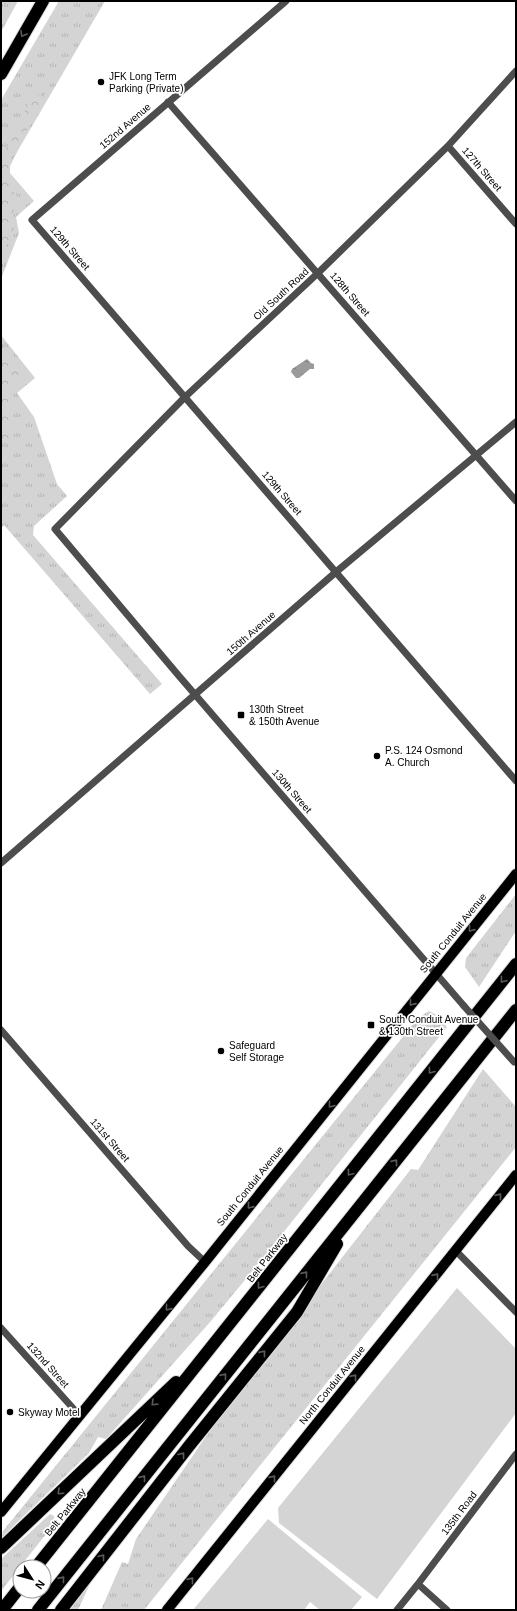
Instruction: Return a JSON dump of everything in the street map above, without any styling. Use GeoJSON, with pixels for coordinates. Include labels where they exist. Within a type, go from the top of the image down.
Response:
{"type":"FeatureCollection","features":[{"type":"Feature","properties":{"kind":"highway"},"geometry":{"type":"LineString","coordinates":[[1,74],[43,1]]}},
{"type":"Feature","properties":{"kind":"highway","name":"Belt Parkway"},"geometry":{"type":"LineString","coordinates":[[42,1559],[516,964]]}},
{"type":"Feature","properties":{"kind":"highway"},"geometry":{"type":"LineString","coordinates":[[38,1610],[516,1010]]}},
{"type":"Feature","properties":{"kind":"highway"},"geometry":{"type":"LineString","coordinates":[[61,1610],[189,1446],[297,1312],[362,1203]]}},
{"type":"Feature","properties":{"kind":"highway"},"geometry":{"type":"LineString","coordinates":[[1,1548],[115,1441],[212,1346]]}},
{"type":"Feature","properties":{"kind":"highway"},"geometry":{"type":"LineString","coordinates":[[2,1610],[12,1598]]}},
{"type":"Feature","properties":{"kind":"main road","name":"South Conduit Avenue"},"geometry":{"type":"LineString","coordinates":[[1,1512],[205,1262],[516,874]]}},
{"type":"Feature","properties":{"kind":"main road","name":"North Conduit Avenue"},"geometry":{"type":"LineString","coordinates":[[167,1610],[516,1175]]}},
{"type":"Feature","properties":{"kind":"street","name":"152nd Avenue"},"geometry":{"type":"LineString","coordinates":[[32,220],[286,1]]}},
{"type":"Feature","properties":{"kind":"street","name":"Old South Road"},"geometry":{"type":"LineString","coordinates":[[55,529],[186,396],[318,273],[448,146],[516,71]]}},
{"type":"Feature","properties":{"kind":"street","name":"128th Street"},"geometry":{"type":"LineString","coordinates":[[168,102],[516,501]]}},
{"type":"Feature","properties":{"kind":"street","name":"127th Street"},"geometry":{"type":"LineString","coordinates":[[448,146],[516,224]]}},
{"type":"Feature","properties":{"kind":"street","name":"129th Street"},"geometry":{"type":"LineString","coordinates":[[32,220],[186,396],[516,781]]}},
{"type":"Feature","properties":{"kind":"street","name":"150th Avenue"},"geometry":{"type":"LineString","coordinates":[[1,863],[336,572],[516,422]]}},
{"type":"Feature","properties":{"kind":"street","name":"130th Street"},"geometry":{"type":"LineString","coordinates":[[55,529],[195,695],[515,1064]]}},
{"type":"Feature","properties":{"kind":"street","name":"131st Street"},"geometry":{"type":"LineString","coordinates":[[1,1030],[188,1246],[205,1262]]}},
{"type":"Feature","properties":{"kind":"street"},"geometry":{"type":"LineString","coordinates":[[456,1250],[516,1312]]}},
{"type":"Feature","properties":{"kind":"street","name":"132nd Street"},"geometry":{"type":"LineString","coordinates":[[1,1328],[80,1416]]}},
{"type":"Feature","properties":{"kind":"street","name":"135th Road"},"geometry":{"type":"LineString","coordinates":[[397,1610],[516,1454]]}},
{"type":"Feature","properties":{"kind":"street"},"geometry":{"type":"LineString","coordinates":[[418,1584],[447,1610]]}},
{"type":"Feature","properties":{"kind":"green space"},"geometry":{"type":"Polygon","coordinates":[[[1,1],[18,1],[1,32],[1,1]]]}},
{"type":"Feature","properties":{"kind":"green space"},"geometry":{"type":"Polygon","coordinates":[[[59,1],[105,1],[10,164],[10,173],[34,201],[16,217],[19,233],[1,279],[1,100],[59,1]]]}},
{"type":"Feature","properties":{"kind":"green space"},"geometry":{"type":"Polygon","coordinates":[[[47,88],[4,179],[18,198],[13,213],[14,228],[1,258],[1,159],[29,103],[47,88]]]}},
{"type":"Feature","properties":{"kind":"green space"},"geometry":{"type":"Polygon","coordinates":[[[1,335],[35,378],[17,393],[34,417],[57,484],[67,496],[34,526],[33,535],[162,684],[150,694],[4,525],[1,528],[1,335]]]}},
{"type":"Feature","properties":{"kind":"green space"},"geometry":{"type":"Polygon","coordinates":[[[1,345],[26,372],[26,378],[10,388],[9,415],[13,444],[1,442],[1,345]]]}},
{"type":"Feature","properties":{"kind":"green space"},"geometry":{"type":"Polygon","coordinates":[[[516,894],[516,931],[479,987],[465,967],[466,958],[516,894]]]}},
{"type":"Feature","properties":{"kind":"green space"},"geometry":{"type":"Polygon","coordinates":[[[429,1011],[435,1014],[447,1027],[259,1263],[211,1321],[106,1439],[98,1437],[89,1453],[1,1538],[3,1531],[419,1017],[429,1011]]]}},
{"type":"Feature","properties":{"kind":"green space"},"geometry":{"type":"Polygon","coordinates":[[[483,1069],[516,1107],[516,1147],[144,1610],[101,1610],[122,1562],[128,1564],[136,1539],[228,1404],[411,1169],[418,1170],[483,1069]]]}},
{"type":"Feature","properties":{"kind":"green space"},"geometry":{"type":"Polygon","coordinates":[[[457,1288],[516,1349],[516,1413],[377,1599],[279,1523],[278,1508],[457,1288]]]}},
{"type":"Feature","properties":{"kind":"green space"},"geometry":{"type":"Polygon","coordinates":[[[50,1514],[54,1516],[54,1524],[26,1559],[12,1559],[12,1577],[1,1591],[1,1559],[50,1514]]]}},
{"type":"Feature","properties":{"kind":"green space"},"geometry":{"type":"Polygon","coordinates":[[[268,1519],[362,1597],[351,1610],[320,1610],[310,1602],[304,1610],[193,1610],[268,1519]]]}},
{"type":"Feature","properties":{"kind":"green space"},"geometry":{"type":"Polygon","coordinates":[[[113,1534],[78,1610],[53,1610],[113,1534]]]}},
{"type":"Feature","properties":{"kind":"water"},"geometry":{"type":"Polygon","coordinates":[[[307,359],[314,364],[314,369],[310,369],[299,378],[296,378],[291,372],[292,369],[307,359]]]}},
{"type":"Feature","properties":{"kind":"place","name":"JFK Long Term Parking (Private)"},"geometry":{"type":"Point","coordinates":[101,82]}},
{"type":"Feature","properties":{"kind":"place","name":"130th Street & 150th Avenue"},"geometry":{"type":"Point","coordinates":[241,715]}},
{"type":"Feature","properties":{"kind":"place","name":"P.S. 124 Osmond A. Church"},"geometry":{"type":"Point","coordinates":[377,756]}},
{"type":"Feature","properties":{"kind":"place","name":"South Conduit Avenue & 130th Street"},"geometry":{"type":"Point","coordinates":[371,1025]}},
{"type":"Feature","properties":{"kind":"place","name":"Safeguard Self Storage"},"geometry":{"type":"Point","coordinates":[221,1051]}},
{"type":"Feature","properties":{"kind":"place","name":"Skyway Motel"},"geometry":{"type":"Point","coordinates":[10,1412]}}]}
